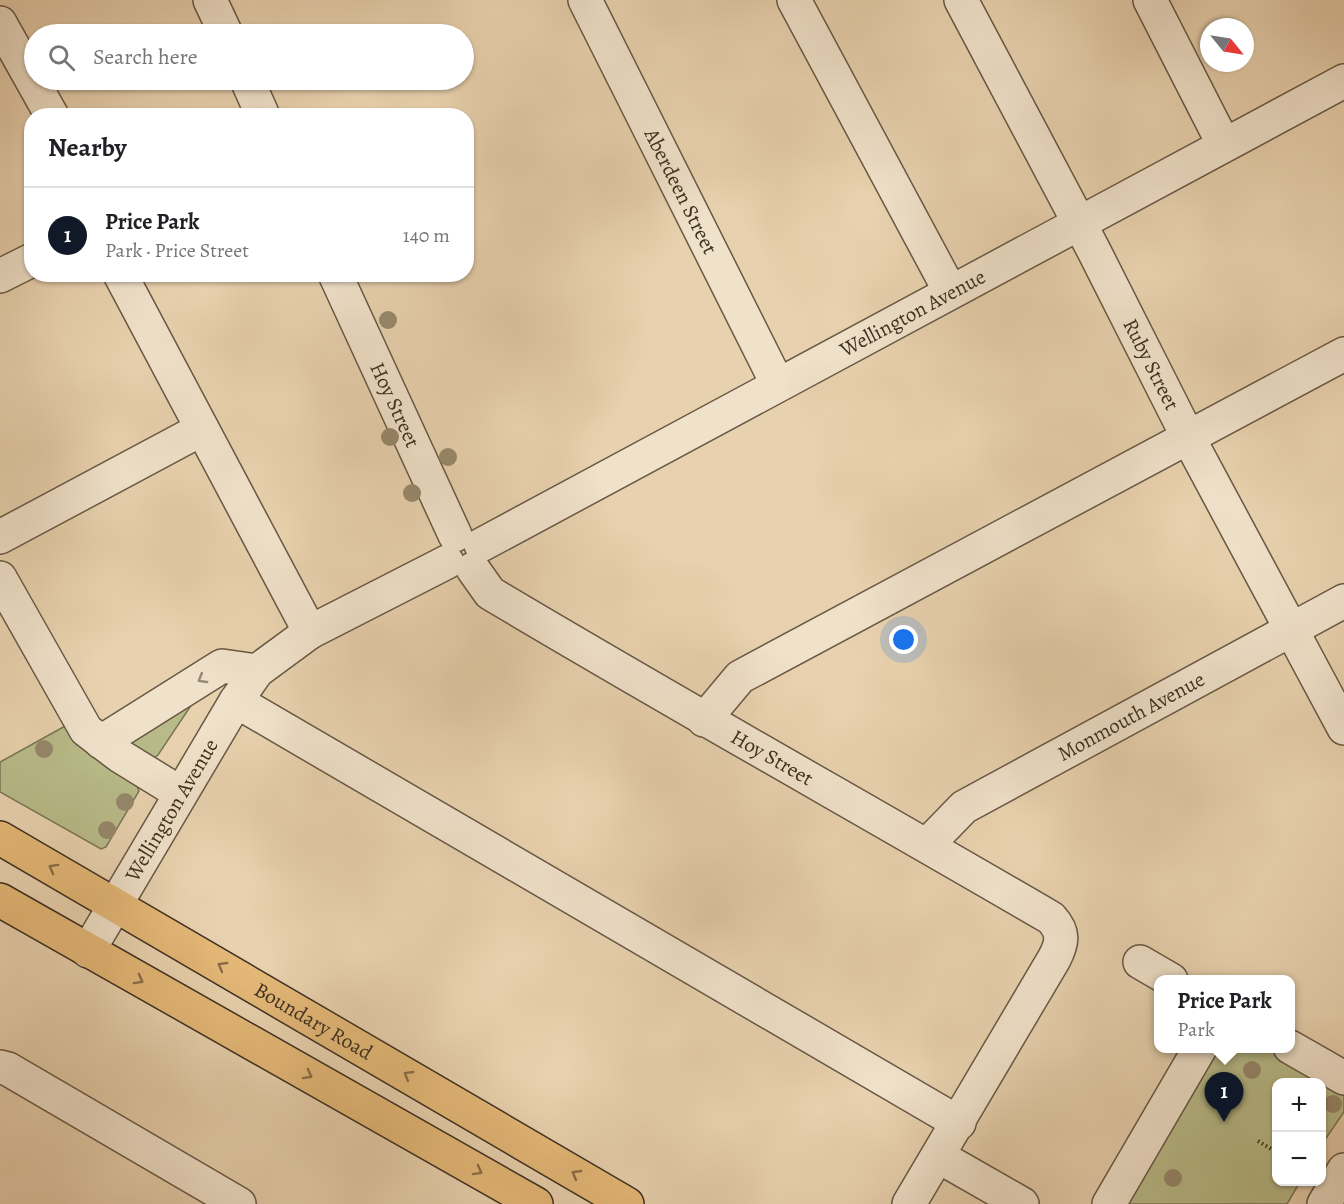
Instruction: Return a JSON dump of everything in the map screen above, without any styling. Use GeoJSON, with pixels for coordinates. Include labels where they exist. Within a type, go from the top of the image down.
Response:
{"type":"FeatureCollection","features":[{"type":"Feature","properties":{"kind":"main road","name":"Boundary Road"},"geometry":{"type":"LineString","coordinates":[[0,838],[115,903],[627,1204]]}},
{"type":"Feature","properties":{"kind":"main road"},"geometry":{"type":"LineString","coordinates":[[0,900],[536,1204]]}},
{"type":"Feature","properties":{"kind":"street"},"geometry":{"type":"LineString","coordinates":[[210,0],[221,24]]}},
{"type":"Feature","properties":{"kind":"street","name":"Aberdeen Street"},"geometry":{"type":"LineString","coordinates":[[585,0],[777,383]]}},
{"type":"Feature","properties":{"kind":"street"},"geometry":{"type":"LineString","coordinates":[[794,0],[950,291]]}},
{"type":"Feature","properties":{"kind":"street","name":"Ruby Street"},"geometry":{"type":"LineString","coordinates":[[961,0],[1079,223],[1188,437],[1344,728]]}},
{"type":"Feature","properties":{"kind":"street"},"geometry":{"type":"LineString","coordinates":[[1150,0],[1224,145]]}},
{"type":"Feature","properties":{"kind":"street"},"geometry":{"type":"LineString","coordinates":[[0,22],[24,65]]}},
{"type":"Feature","properties":{"kind":"street","name":"Wellington Avenue"},"geometry":{"type":"LineString","coordinates":[[88,951],[236,701],[257,671],[310,632],[464,552],[1344,81]]}},
{"type":"Feature","properties":{"kind":"street"},"geometry":{"type":"LineString","coordinates":[[38,90],[48,108]]}},
{"type":"Feature","properties":{"kind":"street"},"geometry":{"type":"LineString","coordinates":[[251,90],[259,108]]}},
{"type":"Feature","properties":{"kind":"street"},"geometry":{"type":"LineString","coordinates":[[0,276],[24,264]]}},
{"type":"Feature","properties":{"kind":"street"},"geometry":{"type":"LineString","coordinates":[[124,282],[310,632]]}},
{"type":"Feature","properties":{"kind":"street","name":"Hoy Street"},"geometry":{"type":"LineString","coordinates":[[339,282],[464,552],[490,593],[704,720],[927,845],[1051,918],[1062,934],[1059,949],[959,1123]]}},
{"type":"Feature","properties":{"kind":"street"},"geometry":{"type":"LineString","coordinates":[[704,720],[740,677],[1344,354]]}},
{"type":"Feature","properties":{"kind":"street"},"geometry":{"type":"LineString","coordinates":[[0,537],[202,429]]}},
{"type":"Feature","properties":{"kind":"street"},"geometry":{"type":"LineString","coordinates":[[0,579],[76,717],[101,742],[180,794]]}},
{"type":"Feature","properties":{"kind":"street","name":"Monmouth Avenue"},"geometry":{"type":"LineString","coordinates":[[927,845],[964,807],[1344,601]]}},
{"type":"Feature","properties":{"kind":"street"},"geometry":{"type":"LineString","coordinates":[[101,742],[222,666],[257,671]]}},
{"type":"Feature","properties":{"kind":"street"},"geometry":{"type":"LineString","coordinates":[[236,701],[959,1123],[909,1204]]}},
{"type":"Feature","properties":{"kind":"street"},"geometry":{"type":"LineString","coordinates":[[1140,962],[1162,975]]}},
{"type":"Feature","properties":{"kind":"street"},"geometry":{"type":"LineString","coordinates":[[1295,1050],[1344,1078]]}},
{"type":"Feature","properties":{"kind":"street"},"geometry":{"type":"LineString","coordinates":[[1109,1204],[1197,1053]]}},
{"type":"Feature","properties":{"kind":"street"},"geometry":{"type":"LineString","coordinates":[[0,1067],[8,1069],[239,1204]]}},
{"type":"Feature","properties":{"kind":"street"},"geometry":{"type":"LineString","coordinates":[[938,1156],[1022,1204]]}},
{"type":"Feature","properties":{"kind":"street"},"geometry":{"type":"LineString","coordinates":[[1324,1204],[1344,1170]]}},
{"type":"Feature","properties":{"kind":"path"},"geometry":{"type":"LineString","coordinates":[[1258,1141],[1272,1150]]}},
{"type":"Feature","properties":{"kind":"green space"},"geometry":{"type":"Polygon","coordinates":[[[194,701],[158,755],[151,760],[130,748],[128,734],[194,701]]]}},
{"type":"Feature","properties":{"kind":"green space"},"geometry":{"type":"Polygon","coordinates":[[[67,725],[137,786],[139,791],[106,847],[101,849],[0,792],[0,762],[67,725]]]}},
{"type":"Feature","properties":{"kind":"green space"},"geometry":{"type":"Polygon","coordinates":[[[1213,1053],[1275,1053],[1317,1078],[1272,1078],[1272,1186],[1298,1186],[1287,1204],[1125,1204],[1213,1053]]]}},
{"type":"Feature","properties":{"kind":"green space"},"geometry":{"type":"Polygon","coordinates":[[[1326,1083],[1344,1094],[1344,1112],[1326,1138],[1326,1083]]]}},
{"type":"Feature","properties":{"kind":"place","name":"Price Park"},"geometry":{"type":"Point","coordinates":[1224,1122]}}]}
